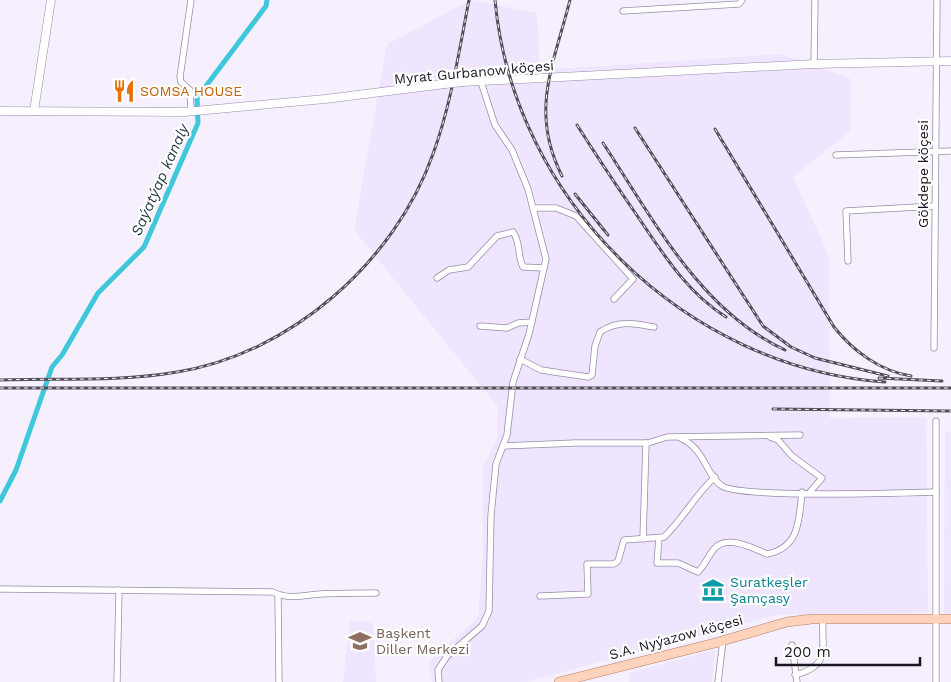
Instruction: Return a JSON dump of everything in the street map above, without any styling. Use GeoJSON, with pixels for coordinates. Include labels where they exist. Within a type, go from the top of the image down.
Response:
{"type":"FeatureCollection","features":[{"type":"Feature","properties":{"kind":"main road","name":"S.A. Nyýazow köçesi"},"geometry":{"type":"LineString","coordinates":[[558,682],[596,677],[787,622],[823,619],[951,619]]}},
{"type":"Feature","properties":{"kind":"street"},"geometry":{"type":"LineString","coordinates":[[34,111],[51,0]]}},
{"type":"Feature","properties":{"kind":"street"},"geometry":{"type":"LineString","coordinates":[[191,0],[180,77],[181,82],[190,90],[191,111]]}},
{"type":"Feature","properties":{"kind":"street"},"geometry":{"type":"LineString","coordinates":[[623,11],[740,4],[742,0]]}},
{"type":"Feature","properties":{"kind":"street"},"geometry":{"type":"LineString","coordinates":[[814,64],[815,0]]}},
{"type":"Feature","properties":{"kind":"street","name":"Gökdepe köçesi"},"geometry":{"type":"LineString","coordinates":[[934,348],[937,0]]}},
{"type":"Feature","properties":{"kind":"street","name":"Myrat Gurbanow köçesi"},"geometry":{"type":"LineString","coordinates":[[0,111],[191,111],[325,99],[462,82],[814,64],[951,61]]}},
{"type":"Feature","properties":{"kind":"street"},"geometry":{"type":"LineString","coordinates":[[439,682],[438,670],[446,656],[482,626],[490,611],[490,515],[496,464],[507,436],[513,382],[532,322],[546,259],[528,188],[512,150],[494,125],[480,82]]}},
{"type":"Feature","properties":{"kind":"street"},"geometry":{"type":"LineString","coordinates":[[836,155],[951,151]]}},
{"type":"Feature","properties":{"kind":"street"},"geometry":{"type":"LineString","coordinates":[[848,261],[846,211],[935,206]]}},
{"type":"Feature","properties":{"kind":"street"},"geometry":{"type":"LineString","coordinates":[[534,208],[556,208],[576,216],[633,280],[614,299]]}},
{"type":"Feature","properties":{"kind":"street"},"geometry":{"type":"LineString","coordinates":[[437,278],[449,270],[468,267],[497,236],[513,232],[518,239],[519,260],[523,268],[544,268]]}},
{"type":"Feature","properties":{"kind":"street"},"geometry":{"type":"LineString","coordinates":[[480,326],[507,328],[518,323],[532,322]]}},
{"type":"Feature","properties":{"kind":"street"},"geometry":{"type":"LineString","coordinates":[[520,358],[541,370],[588,378],[592,375],[595,346],[600,332],[611,325],[620,323],[654,326]]}},
{"type":"Feature","properties":{"kind":"street"},"geometry":{"type":"LineString","coordinates":[[936,421],[936,682]]}},
{"type":"Feature","properties":{"kind":"street"},"geometry":{"type":"LineString","coordinates":[[503,446],[602,442],[646,443],[667,437],[800,435]]}},
{"type":"Feature","properties":{"kind":"street"},"geometry":{"type":"LineString","coordinates":[[766,436],[778,440],[792,456],[822,478],[810,492]]}},
{"type":"Feature","properties":{"kind":"street"},"geometry":{"type":"LineString","coordinates":[[676,437],[686,441],[697,451],[721,486],[730,489],[802,492],[936,492]]}},
{"type":"Feature","properties":{"kind":"street"},"geometry":{"type":"LineString","coordinates":[[643,538],[646,443]]}},
{"type":"Feature","properties":{"kind":"street"},"geometry":{"type":"LineString","coordinates":[[540,596],[588,594],[587,564],[614,564],[618,561],[624,540],[664,537],[677,524],[691,501],[715,477]]}},
{"type":"Feature","properties":{"kind":"street"},"geometry":{"type":"LineString","coordinates":[[659,538],[657,563],[678,564],[698,572],[715,547],[724,543],[735,542],[767,554],[772,553],[787,546],[794,537],[800,522],[802,492]]}},
{"type":"Feature","properties":{"kind":"street"},"geometry":{"type":"LineString","coordinates":[[0,589],[273,592],[278,595],[301,597],[318,594],[376,593]]}},
{"type":"Feature","properties":{"kind":"street"},"geometry":{"type":"LineString","coordinates":[[118,682],[119,590]]}},
{"type":"Feature","properties":{"kind":"street"},"geometry":{"type":"LineString","coordinates":[[278,595],[279,682]]}},
{"type":"Feature","properties":{"kind":"street"},"geometry":{"type":"LineString","coordinates":[[792,645],[796,679],[811,671],[822,657],[824,647],[823,619]]}},
{"type":"Feature","properties":{"kind":"street"},"geometry":{"type":"LineString","coordinates":[[718,682],[723,641]]}},
{"type":"Feature","properties":{"kind":"shaded area"},"geometry":{"type":"Polygon","coordinates":[[[471,0],[537,13],[540,70],[781,54],[851,79],[850,131],[793,177],[829,256],[830,418],[926,417],[928,613],[777,615],[525,682],[432,682],[429,661],[478,618],[483,554],[483,467],[497,438],[498,407],[354,230],[387,44],[471,0]]]}},
{"type":"Feature","properties":{"kind":"shaded area"},"geometry":{"type":"Polygon","coordinates":[[[951,432],[951,614],[944,614],[945,433],[951,432]]]}},
{"type":"Feature","properties":{"kind":"shaded area","name":"Başkent Diller Merkezi"},"geometry":{"type":"Polygon","coordinates":[[[350,620],[373,623],[376,682],[343,682],[350,620]]]}},
{"type":"Feature","properties":{"kind":"shaded area"},"geometry":{"type":"Polygon","coordinates":[[[715,650],[712,682],[629,682],[628,673],[715,650]]]}},
{"type":"Feature","properties":{"kind":"waterway","name":"Saýatýap kanaly"},"geometry":{"type":"LineString","coordinates":[[0,501],[16,470],[52,367],[62,355],[98,293],[144,247],[198,123],[197,98],[266,6],[267,0]]}},
{"type":"Feature","properties":{"kind":"railway"},"geometry":{"type":"LineString","coordinates":[[0,380],[133,377],[177,372],[219,362],[259,346],[298,324],[333,297],[365,266],[393,231],[416,194],[433,154],[445,116],[469,0]]}},
{"type":"Feature","properties":{"kind":"railway"},"geometry":{"type":"LineString","coordinates":[[495,0],[509,73],[536,142],[574,205],[622,261],[679,308],[743,345],[812,370],[885,382]]}},
{"type":"Feature","properties":{"kind":"railway"},"geometry":{"type":"LineString","coordinates":[[562,176],[552,152],[547,130],[546,109],[552,67],[570,0]]}},
{"type":"Feature","properties":{"kind":"railway"},"geometry":{"type":"LineString","coordinates":[[577,125],[655,243],[699,296],[726,317]]}},
{"type":"Feature","properties":{"kind":"railway"},"geometry":{"type":"LineString","coordinates":[[635,128],[763,326],[791,347],[815,358],[888,376]]}},
{"type":"Feature","properties":{"kind":"railway"},"geometry":{"type":"LineString","coordinates":[[715,129],[841,336],[878,365],[911,376]]}},
{"type":"Feature","properties":{"kind":"railway"},"geometry":{"type":"LineString","coordinates":[[603,143],[660,231],[703,287],[728,312],[755,333],[785,350]]}},
{"type":"Feature","properties":{"kind":"railway"},"geometry":{"type":"LineString","coordinates":[[575,194],[608,235]]}},
{"type":"Feature","properties":{"kind":"railway"},"geometry":{"type":"LineString","coordinates":[[879,378],[942,381]]}},
{"type":"Feature","properties":{"kind":"railway"},"geometry":{"type":"LineString","coordinates":[[0,388],[951,388]]}},
{"type":"Feature","properties":{"kind":"railway"},"geometry":{"type":"LineString","coordinates":[[773,409],[951,411]]}},
{"type":"Feature","properties":{"kind":"place","name":"SOMSA HOUSE"},"geometry":{"type":"Point","coordinates":[124,91]}},
{"type":"Feature","properties":{"kind":"place","name":"Suratkeşler Şamçasy"},"geometry":{"type":"Point","coordinates":[713,590]}},
{"type":"Feature","properties":{"kind":"place","name":"Başkent Diller Merkezi"},"geometry":{"type":"Point","coordinates":[360,641]}}]}
